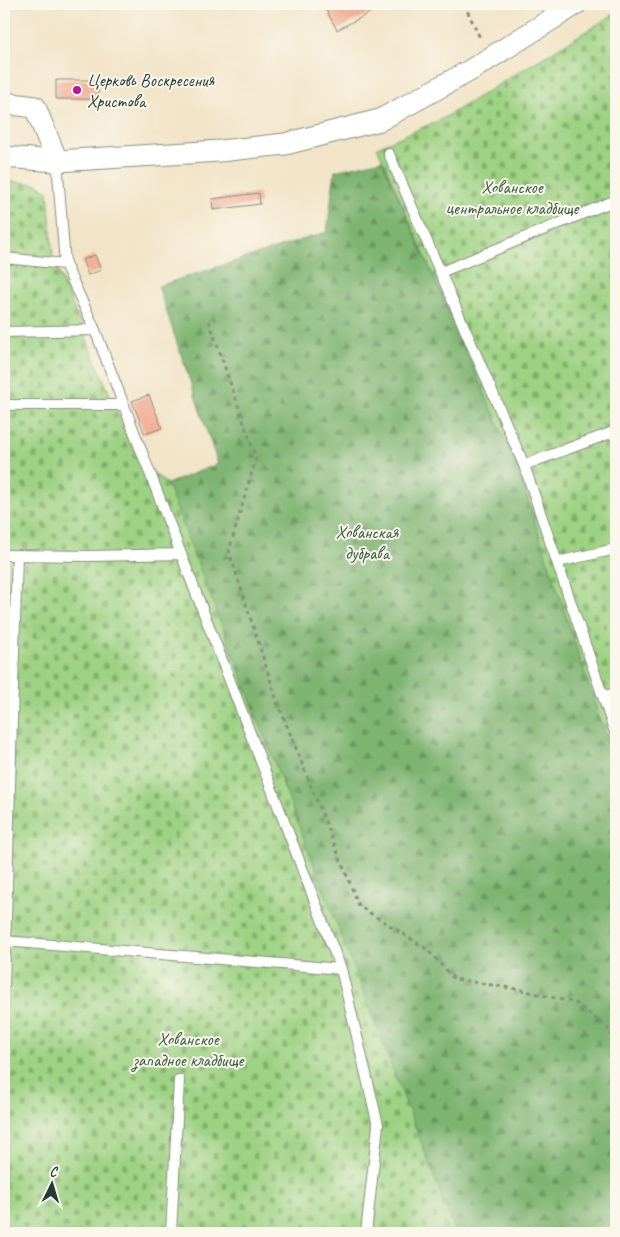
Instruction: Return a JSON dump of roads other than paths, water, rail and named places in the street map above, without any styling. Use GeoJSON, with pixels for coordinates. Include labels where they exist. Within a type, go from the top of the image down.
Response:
{"type":"FeatureCollection","features":[{"type":"Feature","properties":{"kind":"street"},"geometry":{"type":"LineString","coordinates":[[4,157],[56,161],[220,151],[285,144],[380,120],[488,59],[576,4]]}},
{"type":"Feature","properties":{"kind":"street"},"geometry":{"type":"LineString","coordinates":[[4,103],[35,107],[56,161]]}},
{"type":"Feature","properties":{"kind":"lane"},"geometry":{"type":"LineString","coordinates":[[389,154],[524,465],[616,735]]}},
{"type":"Feature","properties":{"kind":"lane"},"geometry":{"type":"LineString","coordinates":[[56,161],[65,264],[95,330],[124,404],[341,969],[378,1125],[366,1233]]}},
{"type":"Feature","properties":{"kind":"lane"},"geometry":{"type":"LineString","coordinates":[[441,272],[616,200]]}},
{"type":"Feature","properties":{"kind":"lane"},"geometry":{"type":"LineString","coordinates":[[4,258],[65,264]]}},
{"type":"Feature","properties":{"kind":"lane"},"geometry":{"type":"LineString","coordinates":[[4,332],[95,330]]}},
{"type":"Feature","properties":{"kind":"lane"},"geometry":{"type":"LineString","coordinates":[[4,404],[124,404]]}},
{"type":"Feature","properties":{"kind":"lane"},"geometry":{"type":"LineString","coordinates":[[524,465],[616,432]]}},
{"type":"Feature","properties":{"kind":"lane"},"geometry":{"type":"LineString","coordinates":[[557,562],[616,549]]}},
{"type":"Feature","properties":{"kind":"lane"},"geometry":{"type":"LineString","coordinates":[[4,555],[181,554]]}},
{"type":"Feature","properties":{"kind":"lane"},"geometry":{"type":"LineString","coordinates":[[4,984],[17,556]]}},
{"type":"Feature","properties":{"kind":"lane"},"geometry":{"type":"LineString","coordinates":[[604,696],[616,693]]}},
{"type":"Feature","properties":{"kind":"lane"},"geometry":{"type":"LineString","coordinates":[[5,941],[341,969]]}},
{"type":"Feature","properties":{"kind":"lane"},"geometry":{"type":"LineString","coordinates":[[170,1233],[178,1080]]}},
{"type":"Feature","properties":{"kind":"place","name":"Церковь Воскресения Христова"},"geometry":{"type":"Point","coordinates":[77,90]}},
{"type":"Feature","properties":{"kind":"park label","name":"Хованское центральное кладбище"},"geometry":{"type":"Point","coordinates":[512,197]}},
{"type":"Feature","properties":{"kind":"park label","name":"Хованская дубрава"},"geometry":{"type":"Point","coordinates":[367,542]}},
{"type":"Feature","properties":{"kind":"park label","name":"Хованское западное кладбище"},"geometry":{"type":"Point","coordinates":[188,1049]}}]}
